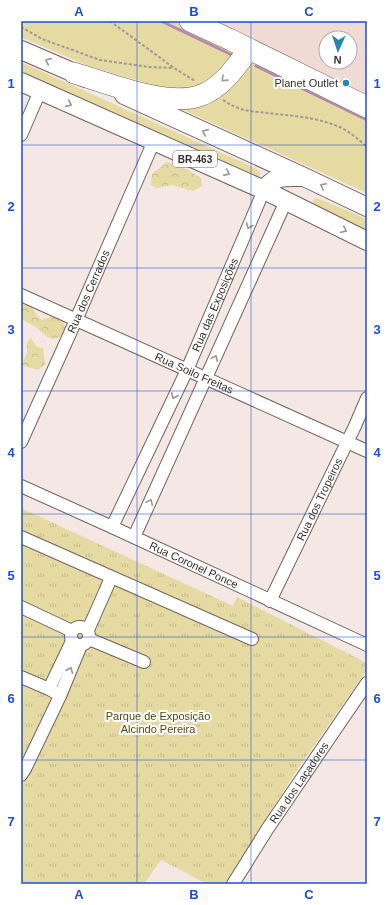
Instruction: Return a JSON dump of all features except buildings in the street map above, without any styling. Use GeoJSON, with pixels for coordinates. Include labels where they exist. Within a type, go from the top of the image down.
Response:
{"type":"FeatureCollection","features":[{"type":"Feature","properties":{"kind":"highway"},"geometry":{"type":"LineString","coordinates":[[190,21],[367,107]]}},
{"type":"Feature","properties":{"kind":"highway"},"geometry":{"type":"LineString","coordinates":[[74,73],[146,95],[173,100],[217,95],[223,81],[239,64],[249,49]]}},
{"type":"Feature","properties":{"kind":"main road","name":"BR-463"},"geometry":{"type":"LineString","coordinates":[[21,50],[304,177],[367,207]]}},
{"type":"Feature","properties":{"kind":"main road","name":"BR-463"},"geometry":{"type":"LineString","coordinates":[[21,82],[264,190],[367,241]]}},
{"type":"Feature","properties":{"kind":"main road"},"geometry":{"type":"LineString","coordinates":[[264,190],[274,179],[304,177]]}},
{"type":"Feature","properties":{"kind":"street"},"geometry":{"type":"LineString","coordinates":[[21,135],[40,91]]}},
{"type":"Feature","properties":{"kind":"street","name":"Rua dos Cerrados"},"geometry":{"type":"LineString","coordinates":[[21,442],[154,141]]}},
{"type":"Feature","properties":{"kind":"street","name":"Rua das Exposições"},"geometry":{"type":"LineString","coordinates":[[112,527],[187,370],[264,190]]}},
{"type":"Feature","properties":{"kind":"street","name":"Rua das Exposições"},"geometry":{"type":"LineString","coordinates":[[134,537],[286,201]]}},
{"type":"Feature","properties":{"kind":"street","name":"Rua Soilo Freitas"},"geometry":{"type":"LineString","coordinates":[[21,295],[367,451]]}},
{"type":"Feature","properties":{"kind":"street","name":"Rua dos Tropeiros"},"geometry":{"type":"LineString","coordinates":[[270,601],[367,398]]}},
{"type":"Feature","properties":{"kind":"street","name":"Rua Coronel Ponce"},"geometry":{"type":"LineString","coordinates":[[21,486],[367,645]]}},
{"type":"Feature","properties":{"kind":"street"},"geometry":{"type":"LineString","coordinates":[[21,537],[252,639]]}},
{"type":"Feature","properties":{"kind":"street"},"geometry":{"type":"LineString","coordinates":[[21,775],[25,761],[54,692],[107,576]]}},
{"type":"Feature","properties":{"kind":"street"},"geometry":{"type":"LineString","coordinates":[[21,607],[144,662]]}},
{"type":"Feature","properties":{"kind":"street"},"geometry":{"type":"LineString","coordinates":[[21,677],[54,692]]}},
{"type":"Feature","properties":{"kind":"street","name":"Rua dos Laçadores"},"geometry":{"type":"LineString","coordinates":[[233,884],[268,828],[367,683]]}},
{"type":"Feature","properties":{"kind":"path"},"geometry":{"type":"LineString","coordinates":[[110,21],[174,68],[234,107],[245,110],[290,116],[337,126],[349,132],[367,147]]}},
{"type":"Feature","properties":{"kind":"path"},"geometry":{"type":"LineString","coordinates":[[21,27],[42,39],[100,60],[149,67],[174,68]]}},
{"type":"Feature","properties":{"kind":"shaded area","name":"Planet Outlet"},"geometry":{"type":"Polygon","coordinates":[[[196,21],[367,21],[367,103],[196,21]]]}},
{"type":"Feature","properties":{"kind":"green space"},"geometry":{"type":"Polygon","coordinates":[[[21,21],[174,21],[232,48],[234,57],[231,64],[196,91],[169,90],[86,65],[21,37],[21,21]]]}},
{"type":"Feature","properties":{"kind":"green space"},"geometry":{"type":"Polygon","coordinates":[[[21,62],[257,169],[260,172],[260,176],[253,176],[21,71],[21,62]]]}},
{"type":"Feature","properties":{"kind":"green space"},"geometry":{"type":"Polygon","coordinates":[[[254,62],[367,116],[367,193],[186,111],[186,109],[254,62]]]}},
{"type":"Feature","properties":{"kind":"green space"},"geometry":{"type":"Polygon","coordinates":[[[167,162],[188,170],[201,178],[202,186],[193,191],[172,185],[157,188],[151,185],[152,174],[167,162]]]}},
{"type":"Feature","properties":{"kind":"green space"},"geometry":{"type":"Polygon","coordinates":[[[317,198],[367,219],[367,232],[313,205],[314,199],[317,198]]]}},
{"type":"Feature","properties":{"kind":"green space"},"geometry":{"type":"Polygon","coordinates":[[[30,304],[42,320],[57,314],[63,316],[65,328],[62,336],[54,339],[47,337],[36,327],[21,319],[21,305],[30,304]]]}},
{"type":"Feature","properties":{"kind":"green space"},"geometry":{"type":"Polygon","coordinates":[[[31,338],[37,347],[43,348],[45,365],[38,370],[21,365],[27,353],[27,342],[31,338]]]}},
{"type":"Feature","properties":{"kind":"green space","name":"Parque de Exposição Alcindo Pereira"},"geometry":{"type":"Polygon","coordinates":[[[21,508],[233,606],[237,597],[363,661],[367,665],[367,670],[297,770],[225,884],[207,884],[161,860],[144,884],[21,884],[21,508]]]}},
{"type":"Feature","properties":{"kind":"waterway"},"geometry":{"type":"LineString","coordinates":[[161,21],[232,55]]}},
{"type":"Feature","properties":{"kind":"waterway"},"geometry":{"type":"LineString","coordinates":[[256,66],[367,120]]}},
{"type":"Feature","properties":{"kind":"place","name":"Planet Outlet"},"geometry":{"type":"Point","coordinates":[346,83]}}]}
